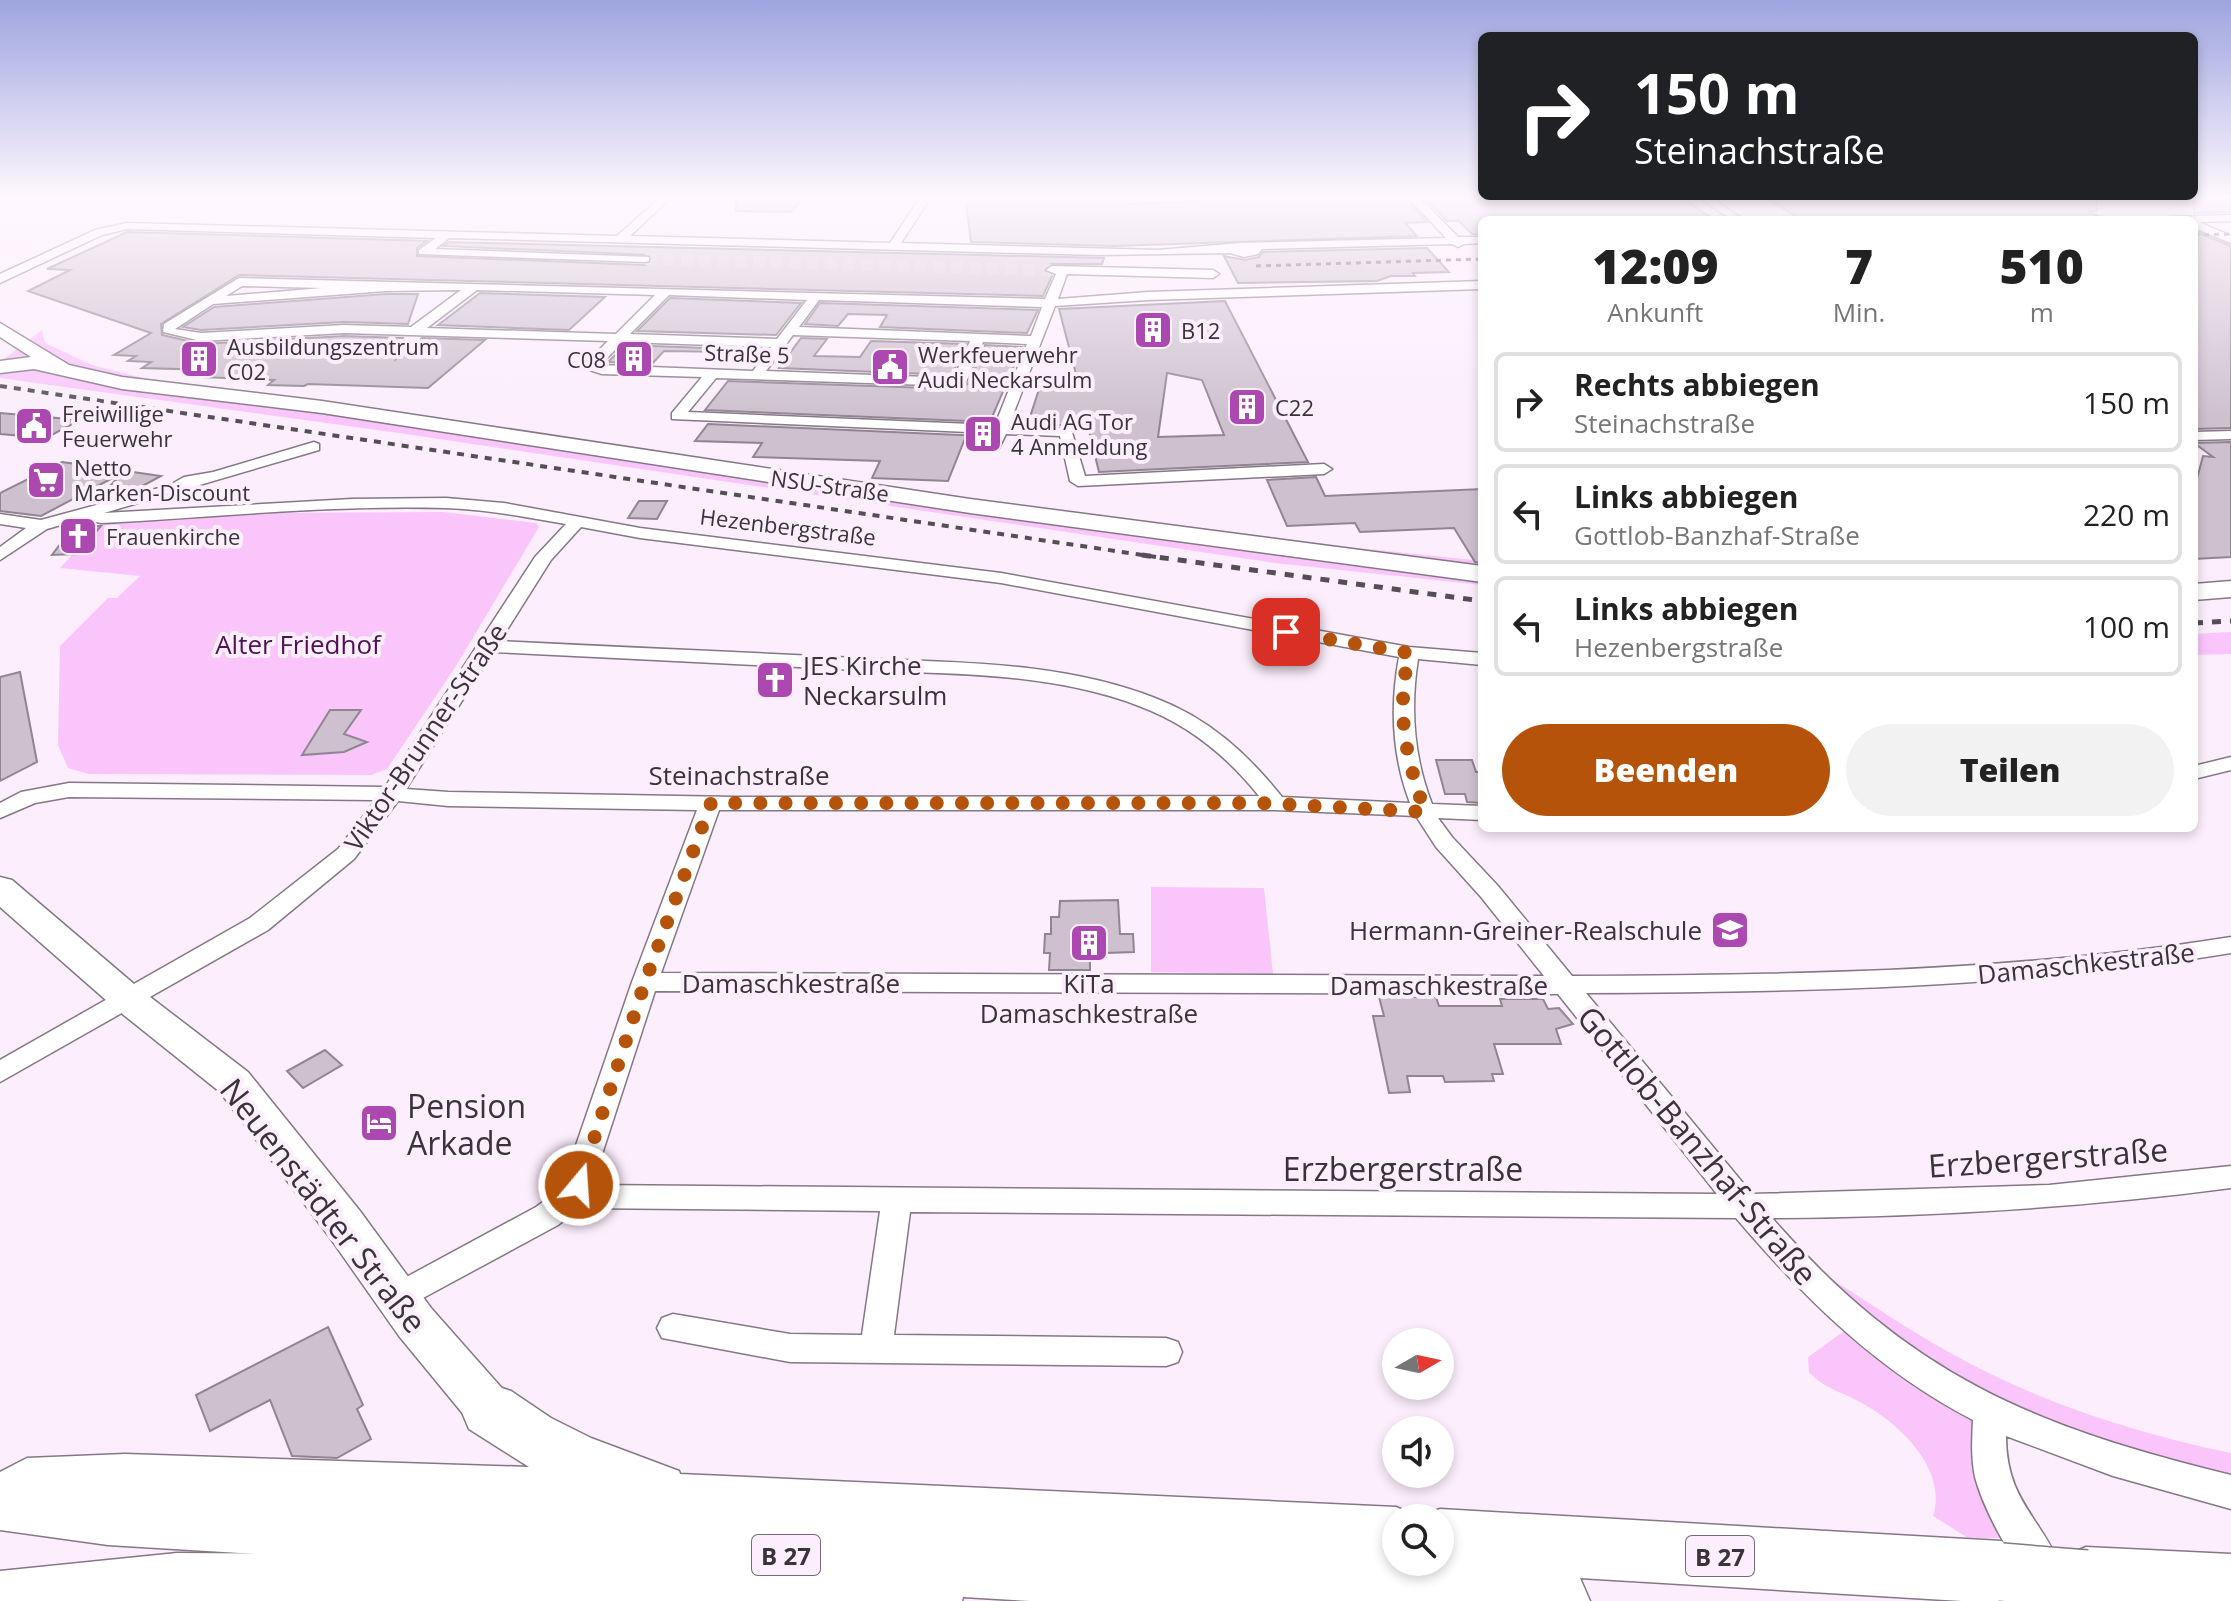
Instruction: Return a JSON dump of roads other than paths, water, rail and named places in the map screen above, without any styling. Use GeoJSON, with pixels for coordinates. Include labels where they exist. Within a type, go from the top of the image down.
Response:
{"type":"FeatureCollection","features":[{"type":"Feature","properties":{"kind":"highway"},"geometry":{"type":"LineString","coordinates":[[490,1410],[543,1447],[577,1463],[698,1505]]}},
{"type":"Feature","properties":{"kind":"highway","name":"B 27"},"geometry":{"type":"LineString","coordinates":[[0,1488],[125,1483],[516,1495],[1382,1536]]}},
{"type":"Feature","properties":{"kind":"highway","name":"B 27"},"geometry":{"type":"LineString","coordinates":[[0,1501],[108,1515],[1558,1601]]}},
{"type":"Feature","properties":{"kind":"highway","name":"B 27"},"geometry":{"type":"LineString","coordinates":[[1454,1540],[2001,1572],[2075,1590],[2231,1586]]}},
{"type":"Feature","properties":{"kind":"highway"},"geometry":{"type":"LineString","coordinates":[[572,1596],[957,1587],[1130,1578]]}},
{"type":"Feature","properties":{"kind":"main road"},"geometry":{"type":"LineString","coordinates":[[0,317],[16,333],[0,355]]}},
{"type":"Feature","properties":{"kind":"main road","name":"NSU-Straße"},"geometry":{"type":"LineString","coordinates":[[16,333],[62,369],[122,383],[346,411],[999,510],[1478,573]]}},
{"type":"Feature","properties":{"kind":"main road","name":"NSU-Straße"},"geometry":{"type":"LineString","coordinates":[[16,333],[87,367],[179,390]]}},
{"type":"Feature","properties":{"kind":"main road"},"geometry":{"type":"LineString","coordinates":[[0,367],[34,363],[62,369]]}},
{"type":"Feature","properties":{"kind":"main road"},"geometry":{"type":"LineString","coordinates":[[2198,592],[2231,589]]}},
{"type":"Feature","properties":{"kind":"main road","name":"Neuenstädter Straße"},"geometry":{"type":"LineString","coordinates":[[0,888],[128,999],[234,1082],[399,1296],[415,1322],[490,1410]]}},
{"type":"Feature","properties":{"kind":"main road"},"geometry":{"type":"LineString","coordinates":[[0,1598],[177,1580],[371,1581],[572,1596]]}},
{"type":"Feature","properties":{"kind":"street"},"geometry":{"type":"LineString","coordinates":[[0,279],[20,270]]}},
{"type":"Feature","properties":{"kind":"street"},"geometry":{"type":"LineString","coordinates":[[499,286],[520,270]]}},
{"type":"Feature","properties":{"kind":"street"},"geometry":{"type":"LineString","coordinates":[[997,437],[1036,340],[1057,270],[1213,274],[1231,294]]}},
{"type":"Feature","properties":{"kind":"street"},"geometry":{"type":"LineString","coordinates":[[1213,274],[1217,270]]}},
{"type":"Feature","properties":{"kind":"street"},"geometry":{"type":"LineString","coordinates":[[781,343],[344,329],[201,337],[169,332],[169,327],[210,301],[386,287],[499,286],[1049,303],[1475,285]]}},
{"type":"Feature","properties":{"kind":"street"},"geometry":{"type":"LineString","coordinates":[[413,332],[474,286]]}},
{"type":"Feature","properties":{"kind":"street","name":"Straße 5"},"geometry":{"type":"LineString","coordinates":[[666,291],[591,366],[602,370],[959,382],[978,338]]}},
{"type":"Feature","properties":{"kind":"street"},"geometry":{"type":"LineString","coordinates":[[756,376],[816,296]]}},
{"type":"Feature","properties":{"kind":"street"},"geometry":{"type":"LineString","coordinates":[[791,331],[1036,340]]}},
{"type":"Feature","properties":{"kind":"street"},"geometry":{"type":"LineString","coordinates":[[712,374],[677,416],[997,437],[1066,432],[1078,481],[1324,469]]}},
{"type":"Feature","properties":{"kind":"street"},"geometry":{"type":"LineString","coordinates":[[2198,436],[2231,435]]}},
{"type":"Feature","properties":{"kind":"street"},"geometry":{"type":"LineString","coordinates":[[0,519],[41,525],[314,447]]}},
{"type":"Feature","properties":{"kind":"street","name":"Hezenbergstraße"},"geometry":{"type":"LineString","coordinates":[[84,515],[101,518],[273,507],[437,503],[504,508],[640,533],[837,555],[1001,578],[1409,653],[1478,659]]}},
{"type":"Feature","properties":{"kind":"street","name":"Viktor-Brunner-Straße"},"geometry":{"type":"LineString","coordinates":[[0,1072],[259,924],[346,854],[392,794],[544,557],[577,522]]}},
{"type":"Feature","properties":{"kind":"street"},"geometry":{"type":"LineString","coordinates":[[0,555],[41,525]]}},
{"type":"Feature","properties":{"kind":"street"},"geometry":{"type":"LineString","coordinates":[[489,646],[847,662],[1057,678],[1136,697],[1191,721],[1243,761],[1275,803]]}},
{"type":"Feature","properties":{"kind":"street","name":"Gottlob-Banzhaf-Straße"},"geometry":{"type":"LineString","coordinates":[[1409,653],[1401,713],[1406,751],[1425,812],[1434,830],[1485,886],[1806,1279],[1854,1324],[1927,1377],[1991,1413],[2035,1433],[2137,1468],[2231,1492]]}},
{"type":"Feature","properties":{"kind":"street"},"geometry":{"type":"LineString","coordinates":[[2212,769],[2231,783]]}},
{"type":"Feature","properties":{"kind":"street","name":"Steinachstraße"},"geometry":{"type":"LineString","coordinates":[[0,811],[29,797],[69,790],[392,794],[448,799],[711,803],[1275,803],[1478,813]]}},
{"type":"Feature","properties":{"kind":"street"},"geometry":{"type":"LineString","coordinates":[[399,1296],[547,1216],[573,1196],[645,982],[711,803]]}},
{"type":"Feature","properties":{"kind":"street","name":"Damaschkestraße"},"geometry":{"type":"LineString","coordinates":[[645,982],[1846,982],[2076,968],[2231,945]]}},
{"type":"Feature","properties":{"kind":"street","name":"Erzbergerstraße"},"geometry":{"type":"LineString","coordinates":[[573,1196],[1744,1206],[2050,1198],[2231,1177]]}},
{"type":"Feature","properties":{"kind":"street"},"geometry":{"type":"LineString","coordinates":[[876,1350],[897,1200]]}},
{"type":"Feature","properties":{"kind":"street"},"geometry":{"type":"LineString","coordinates":[[673,1328],[790,1348],[1166,1352]]}},
{"type":"Feature","properties":{"kind":"street"},"geometry":{"type":"LineString","coordinates":[[1991,1413],[1986,1446],[1988,1468],[1994,1482],[2014,1521],[2075,1590]]}},
{"type":"Feature","properties":{"kind":"tunnel"},"geometry":{"type":"LineString","coordinates":[[1041,270],[1052,270]]}},
{"type":"Feature","properties":{"kind":"railway"},"geometry":{"type":"LineString","coordinates":[[0,386],[1148,556]]}},
{"type":"Feature","properties":{"kind":"railway"},"geometry":{"type":"LineString","coordinates":[[1142,555],[1148,556]]}},
{"type":"Feature","properties":{"kind":"railway"},"geometry":{"type":"LineString","coordinates":[[1148,556],[1478,600]]}},
{"type":"Feature","properties":{"kind":"railway"},"geometry":{"type":"LineString","coordinates":[[1148,556],[1156,557]]}},
{"type":"Feature","properties":{"kind":"railway"},"geometry":{"type":"LineString","coordinates":[[2198,623],[2231,621]]}},
{"type":"Feature","properties":{"kind":"place","name":"B12"},"geometry":{"type":"Point","coordinates":[1153,330]}},
{"type":"Feature","properties":{"kind":"place","name":"Ausbildungszentrum C02"},"geometry":{"type":"Point","coordinates":[199,359]}},
{"type":"Feature","properties":{"kind":"place","name":"C08"},"geometry":{"type":"Point","coordinates":[634,359]}},
{"type":"Feature","properties":{"kind":"place","name":"Werkfeuerwehr Audi Neckarsulm"},"geometry":{"type":"Point","coordinates":[890,367]}},
{"type":"Feature","properties":{"kind":"place","name":"C22"},"geometry":{"type":"Point","coordinates":[1247,407]}},
{"type":"Feature","properties":{"kind":"place","name":"Freiwillige Feuerwehr"},"geometry":{"type":"Point","coordinates":[34,426]}},
{"type":"Feature","properties":{"kind":"place","name":"Audi AG Tor 4 Anmeldung"},"geometry":{"type":"Point","coordinates":[983,434]}},
{"type":"Feature","properties":{"kind":"place","name":"Netto Marken-Discount"},"geometry":{"type":"Point","coordinates":[46,480]}},
{"type":"Feature","properties":{"kind":"place","name":"Frauenkirche"},"geometry":{"type":"Point","coordinates":[78,536]}},
{"type":"Feature","properties":{"kind":"place","name":"JES Kirche Neckarsulm"},"geometry":{"type":"Point","coordinates":[775,680]}},
{"type":"Feature","properties":{"kind":"place","name":"Hermann-Greiner-Realschule"},"geometry":{"type":"Point","coordinates":[1730,930]}},
{"type":"Feature","properties":{"kind":"place","name":"KiTa Damaschkestraße"},"geometry":{"type":"Point","coordinates":[1089,943]}},
{"type":"Feature","properties":{"kind":"place","name":"Pension Arkade"},"geometry":{"type":"Point","coordinates":[379,1123]}},
{"type":"Feature","properties":{"kind":"park label","name":"Alter Friedhof"},"geometry":{"type":"Point","coordinates":[298,644]}}]}
